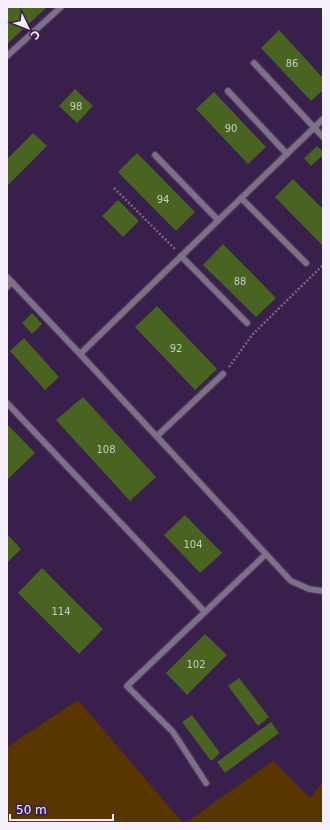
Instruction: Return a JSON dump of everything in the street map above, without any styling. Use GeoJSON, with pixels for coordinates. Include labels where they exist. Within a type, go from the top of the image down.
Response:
{"type":"FeatureCollection","features":[{"type":"Feature","properties":{"kind":"lane"},"geometry":{"type":"LineString","coordinates":[[7,56],[60,7]]}},
{"type":"Feature","properties":{"kind":"lane"},"geometry":{"type":"LineString","coordinates":[[254,63],[323,137]]}},
{"type":"Feature","properties":{"kind":"lane"},"geometry":{"type":"LineString","coordinates":[[228,91],[287,154]]}},
{"type":"Feature","properties":{"kind":"lane"},"geometry":{"type":"LineString","coordinates":[[80,354],[323,119]]}},
{"type":"Feature","properties":{"kind":"lane"},"geometry":{"type":"LineString","coordinates":[[154,155],[218,220]]}},
{"type":"Feature","properties":{"kind":"lane"},"geometry":{"type":"LineString","coordinates":[[241,198],[306,263]]}},
{"type":"Feature","properties":{"kind":"lane"},"geometry":{"type":"LineString","coordinates":[[181,256],[247,323]]}},
{"type":"Feature","properties":{"kind":"lane"},"geometry":{"type":"LineString","coordinates":[[7,277],[292,581],[309,589],[323,591]]}},
{"type":"Feature","properties":{"kind":"lane"},"geometry":{"type":"LineString","coordinates":[[7,287],[12,282]]}},
{"type":"Feature","properties":{"kind":"lane"},"geometry":{"type":"LineString","coordinates":[[157,436],[223,374]]}},
{"type":"Feature","properties":{"kind":"lane"},"geometry":{"type":"LineString","coordinates":[[7,403],[204,611]]}},
{"type":"Feature","properties":{"kind":"lane"},"geometry":{"type":"LineString","coordinates":[[206,783],[173,732],[127,686],[204,611],[266,554]]}},
{"type":"Feature","properties":{"kind":"path"},"geometry":{"type":"LineString","coordinates":[[114,188],[181,256]]}},
{"type":"Feature","properties":{"kind":"path"},"geometry":{"type":"LineString","coordinates":[[223,374],[253,334],[323,265]]}},
{"type":"Feature","properties":{"kind":"shaded area"},"geometry":{"type":"Polygon","coordinates":[[[78,700],[183,823],[7,823],[7,747],[78,700]]]}},
{"type":"Feature","properties":{"kind":"shaded area"},"geometry":{"type":"Polygon","coordinates":[[[273,761],[310,798],[323,782],[323,823],[185,823],[273,761]]]}},
{"type":"Feature","properties":{"kind":"building"},"geometry":{"type":"Polygon","coordinates":[[[7,7],[47,7],[7,44],[7,7]]]}},
{"type":"Feature","properties":{"kind":"building"},"geometry":{"type":"Polygon","coordinates":[[[279,30],[323,78],[323,90],[311,101],[261,48],[279,30]]]}},
{"type":"Feature","properties":{"kind":"building"},"geometry":{"type":"Polygon","coordinates":[[[75,89],[93,106],[77,123],[59,106],[75,89]]]}},
{"type":"Feature","properties":{"kind":"building"},"geometry":{"type":"Polygon","coordinates":[[[214,92],[266,147],[248,164],[196,109],[214,92]]]}},
{"type":"Feature","properties":{"kind":"building"},"geometry":{"type":"Polygon","coordinates":[[[33,133],[47,146],[7,186],[7,159],[33,133]]]}},
{"type":"Feature","properties":{"kind":"building"},"geometry":{"type":"Polygon","coordinates":[[[317,146],[323,152],[323,155],[311,166],[304,158],[317,146]]]}},
{"type":"Feature","properties":{"kind":"building"},"geometry":{"type":"Polygon","coordinates":[[[137,153],[195,212],[176,231],[118,172],[137,153]]]}},
{"type":"Feature","properties":{"kind":"building"},"geometry":{"type":"Polygon","coordinates":[[[293,179],[323,209],[323,246],[275,197],[293,179]]]}},
{"type":"Feature","properties":{"kind":"building"},"geometry":{"type":"Polygon","coordinates":[[[118,200],[139,221],[123,237],[102,216],[118,200]]]}},
{"type":"Feature","properties":{"kind":"building"},"geometry":{"type":"Polygon","coordinates":[[[223,244],[276,298],[256,317],[203,265],[223,244]]]}},
{"type":"Feature","properties":{"kind":"building"},"geometry":{"type":"Polygon","coordinates":[[[157,306],[217,369],[195,390],[135,327],[157,306]]]}},
{"type":"Feature","properties":{"kind":"building"},"geometry":{"type":"Polygon","coordinates":[[[32,313],[42,324],[32,334],[22,323],[32,313]]]}},
{"type":"Feature","properties":{"kind":"building"},"geometry":{"type":"Polygon","coordinates":[[[24,338],[59,377],[45,390],[10,351],[24,338]]]}},
{"type":"Feature","properties":{"kind":"building"},"geometry":{"type":"Polygon","coordinates":[[[83,397],[156,477],[130,501],[56,420],[83,397]]]}},
{"type":"Feature","properties":{"kind":"building"},"geometry":{"type":"Polygon","coordinates":[[[7,424],[35,453],[8,479],[7,478],[7,424]]]}},
{"type":"Feature","properties":{"kind":"building"},"geometry":{"type":"Polygon","coordinates":[[[185,515],[222,553],[200,573],[164,535],[185,515]]]}},
{"type":"Feature","properties":{"kind":"building"},"geometry":{"type":"Polygon","coordinates":[[[7,534],[21,549],[7,563],[7,534]]]}},
{"type":"Feature","properties":{"kind":"building"},"geometry":{"type":"Polygon","coordinates":[[[42,568],[103,629],[79,654],[18,593],[42,568]]]}},
{"type":"Feature","properties":{"kind":"building"},"geometry":{"type":"Polygon","coordinates":[[[205,634],[227,655],[187,695],[166,673],[205,634]]]}},
{"type":"Feature","properties":{"kind":"building"},"geometry":{"type":"Polygon","coordinates":[[[239,678],[269,717],[258,726],[228,686],[239,678]]]}},
{"type":"Feature","properties":{"kind":"building"},"geometry":{"type":"Polygon","coordinates":[[[192,715],[220,753],[211,761],[182,722],[192,715]]]}},
{"type":"Feature","properties":{"kind":"building"},"geometry":{"type":"Polygon","coordinates":[[[271,722],[279,733],[225,773],[217,762],[271,722]]]}}]}
